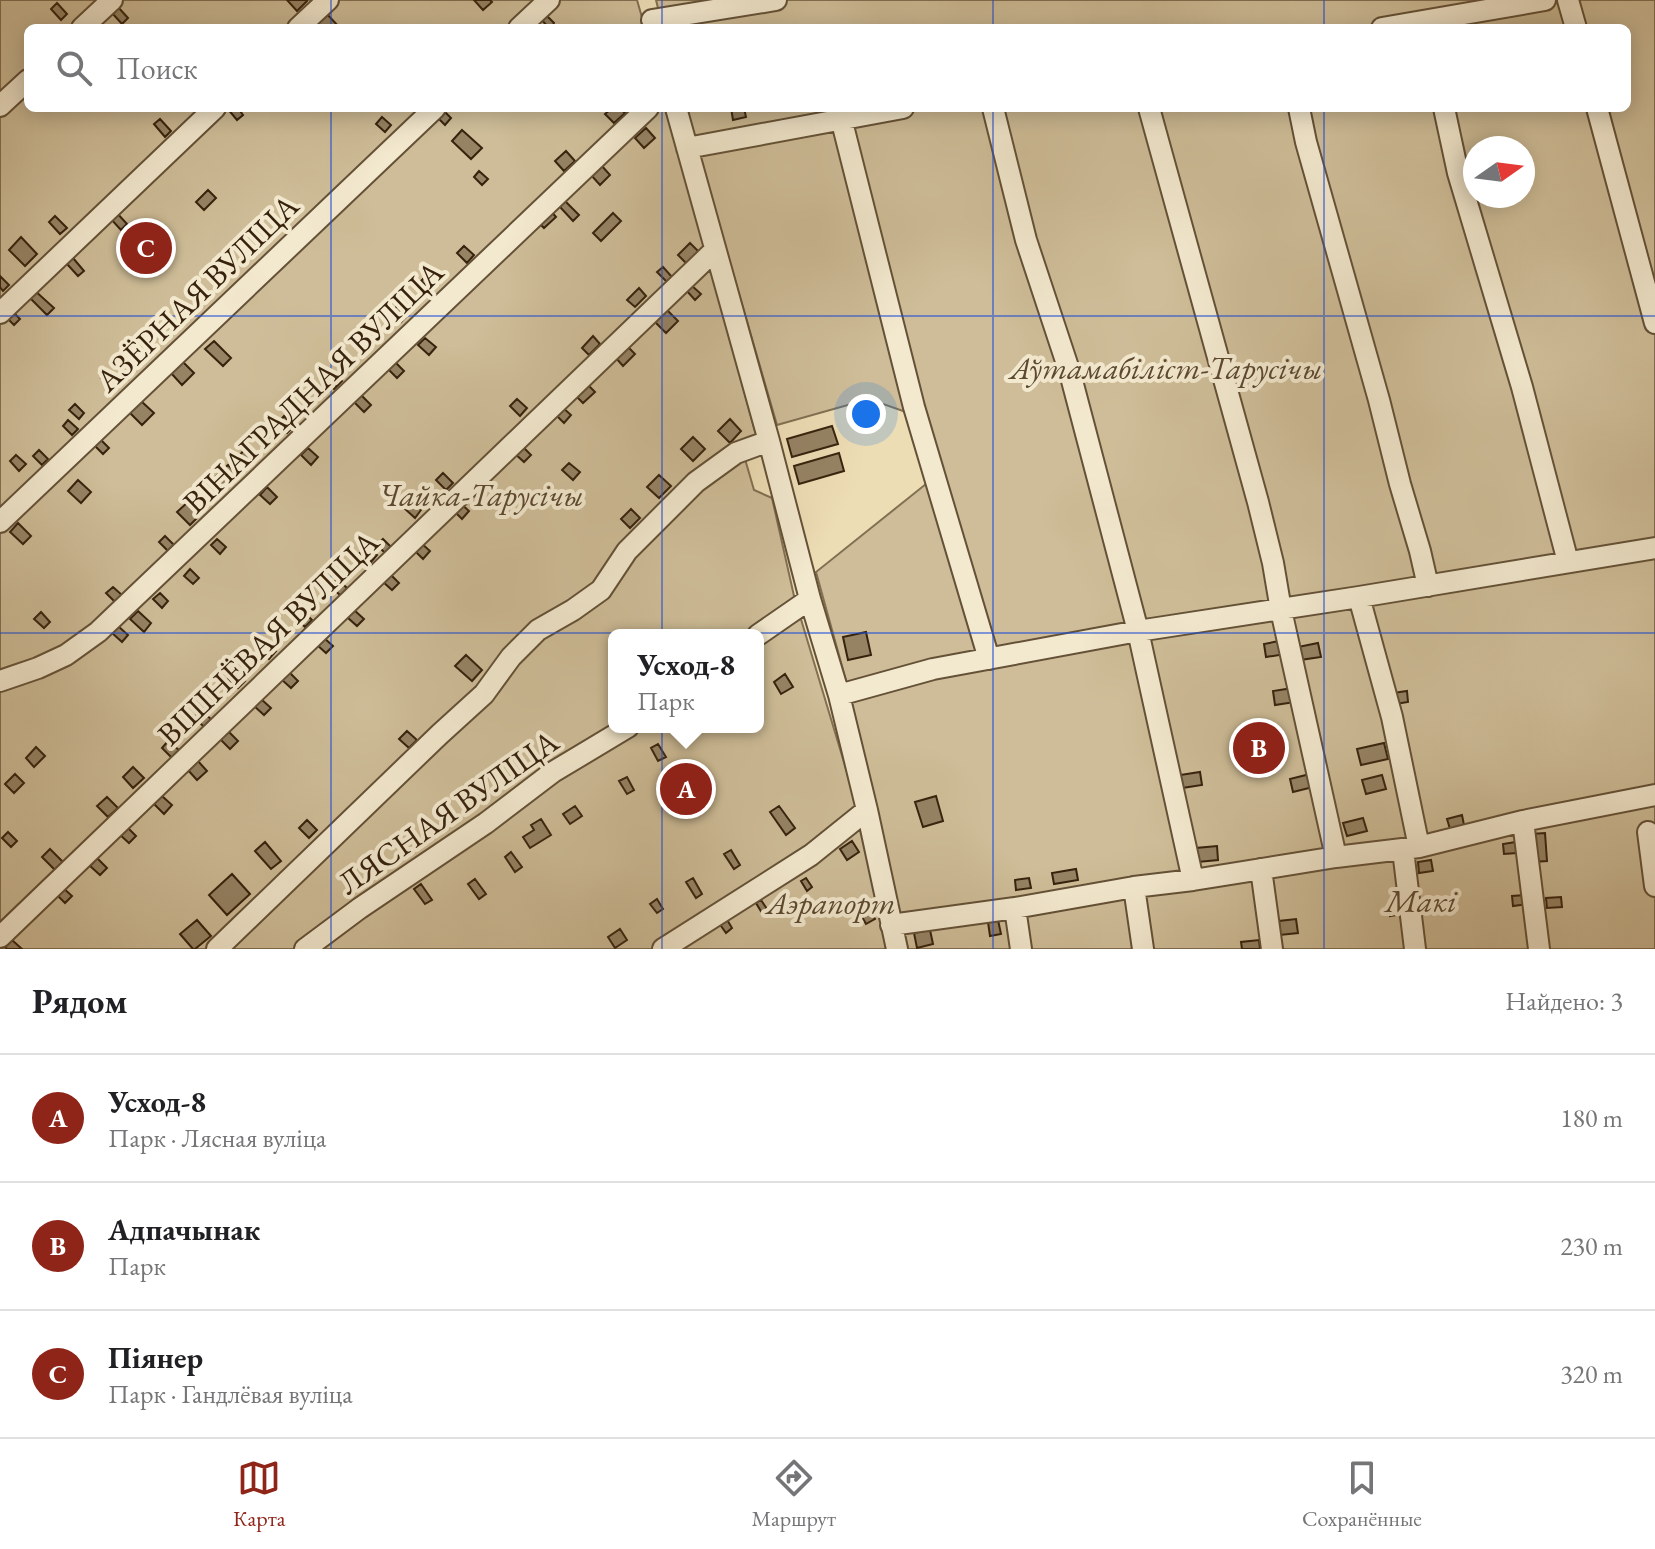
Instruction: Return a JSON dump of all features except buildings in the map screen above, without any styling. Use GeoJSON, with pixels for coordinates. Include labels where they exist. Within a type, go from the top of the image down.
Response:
{"type":"FeatureCollection","features":[{"type":"Feature","properties":{"kind":"street"},"geometry":{"type":"LineString","coordinates":[[86,24],[112,0]]}},
{"type":"Feature","properties":{"kind":"street"},"geometry":{"type":"LineString","coordinates":[[302,24],[328,0]]}},
{"type":"Feature","properties":{"kind":"street"},"geometry":{"type":"LineString","coordinates":[[523,24],[549,0]]}},
{"type":"Feature","properties":{"kind":"street"},"geometry":{"type":"LineString","coordinates":[[647,0],[653,24],[776,0]]}},
{"type":"Feature","properties":{"kind":"street"},"geometry":{"type":"LineString","coordinates":[[1431,24],[1545,0]]}},
{"type":"Feature","properties":{"kind":"street"},"geometry":{"type":"LineString","coordinates":[[1568,0],[1575,24]]}},
{"type":"Feature","properties":{"kind":"street"},"geometry":{"type":"LineString","coordinates":[[0,106],[24,84]]}},
{"type":"Feature","properties":{"kind":"street"},"geometry":{"type":"LineString","coordinates":[[0,313],[211,112]]}},
{"type":"Feature","properties":{"kind":"street","name":"АЗЁРНАЯ ВУЛІЦА"},"geometry":{"type":"LineString","coordinates":[[0,522],[431,112]]}},
{"type":"Feature","properties":{"kind":"street","name":"ВІНАГРАДНАЯ ВУЛІЦА"},"geometry":{"type":"LineString","coordinates":[[0,681],[66,655],[98,632],[644,112]]}},
{"type":"Feature","properties":{"kind":"street"},"geometry":{"type":"LineString","coordinates":[[677,112],[839,695],[897,949]]}},
{"type":"Feature","properties":{"kind":"street"},"geometry":{"type":"LineString","coordinates":[[687,148],[878,112]]}},
{"type":"Feature","properties":{"kind":"street"},"geometry":{"type":"LineString","coordinates":[[994,112],[1026,240],[1070,373],[1138,631],[1193,880]]}},
{"type":"Feature","properties":{"kind":"street"},"geometry":{"type":"LineString","coordinates":[[1150,112],[1258,502],[1336,857]]}},
{"type":"Feature","properties":{"kind":"street"},"geometry":{"type":"LineString","coordinates":[[1300,112],[1428,586]]}},
{"type":"Feature","properties":{"kind":"street"},"geometry":{"type":"LineString","coordinates":[[1445,112],[1458,173],[1522,387],[1568,562]]}},
{"type":"Feature","properties":{"kind":"street"},"geometry":{"type":"LineString","coordinates":[[1598,112],[1655,323]]}},
{"type":"Feature","properties":{"kind":"street"},"geometry":{"type":"LineString","coordinates":[[841,118],[914,407],[989,659]]}},
{"type":"Feature","properties":{"kind":"street","name":"ВІШНЁВАЯ ВУЛІЦА"},"geometry":{"type":"LineString","coordinates":[[0,937],[715,250]]}},
{"type":"Feature","properties":{"kind":"street"},"geometry":{"type":"LineString","coordinates":[[217,949],[484,694],[511,657],[538,630],[601,590],[627,551],[696,482],[736,453],[769,441]]}},
{"type":"Feature","properties":{"kind":"street"},"geometry":{"type":"LineString","coordinates":[[839,695],[933,669],[1138,631],[1655,548]]}},
{"type":"Feature","properties":{"kind":"street"},"geometry":{"type":"LineString","coordinates":[[1359,597],[1392,717],[1411,848],[1415,949]]}},
{"type":"Feature","properties":{"kind":"street"},"geometry":{"type":"LineString","coordinates":[[764,631],[810,599]]}},
{"type":"Feature","properties":{"kind":"street","name":"ЛЯСНАЯ ВУЛІЦА"},"geometry":{"type":"LineString","coordinates":[[305,949],[486,823],[553,772],[618,733]]}},
{"type":"Feature","properties":{"kind":"street"},"geometry":{"type":"LineString","coordinates":[[891,925],[1411,848],[1523,821],[1655,795]]}},
{"type":"Feature","properties":{"kind":"street"},"geometry":{"type":"LineString","coordinates":[[663,949],[811,855],[867,810]]}},
{"type":"Feature","properties":{"kind":"street"},"geometry":{"type":"LineString","coordinates":[[1523,821],[1539,949]]}},
{"type":"Feature","properties":{"kind":"street"},"geometry":{"type":"LineString","coordinates":[[1648,832],[1655,886]]}},
{"type":"Feature","properties":{"kind":"street"},"geometry":{"type":"LineString","coordinates":[[1261,869],[1272,949]]}},
{"type":"Feature","properties":{"kind":"street"},"geometry":{"type":"LineString","coordinates":[[1134,887],[1143,949]]}},
{"type":"Feature","properties":{"kind":"street"},"geometry":{"type":"LineString","coordinates":[[1015,908],[1021,949]]}},
{"type":"Feature","properties":{"kind":"green space"},"geometry":{"type":"Polygon","coordinates":[[[0,0],[637,0],[644,24],[24,24],[24,112],[668,112],[756,435],[745,459],[754,490],[772,498],[794,596],[862,822],[886,949],[0,949],[0,0]]]}},
{"type":"Feature","properties":{"kind":"green space","name":"Аўтамабіліст-Тарусічы"},"geometry":{"type":"Polygon","coordinates":[[[656,0],[1655,0],[1655,949],[908,949],[850,695],[816,572],[926,484],[906,412],[869,399],[777,425],[686,112],[1631,112],[1631,24],[662,24],[656,0]]]}},
{"type":"Feature","properties":{"kind":"place","name":"Піянер"},"geometry":{"type":"Point","coordinates":[146,248]}},
{"type":"Feature","properties":{"kind":"place","name":"Адпачынак"},"geometry":{"type":"Point","coordinates":[1259,748]}},
{"type":"Feature","properties":{"kind":"place","name":"Усход-8"},"geometry":{"type":"Point","coordinates":[686,789]}},
{"type":"Feature","properties":{"kind":"park label","name":"Чайка-Тарусічы"},"geometry":{"type":"Point","coordinates":[481,495]}},
{"type":"Feature","properties":{"kind":"park label","name":"Макі"},"geometry":{"type":"Point","coordinates":[1421,901]}},
{"type":"Feature","properties":{"kind":"park label","name":"Аэрапорт"},"geometry":{"type":"Point","coordinates":[831,903]}}]}
